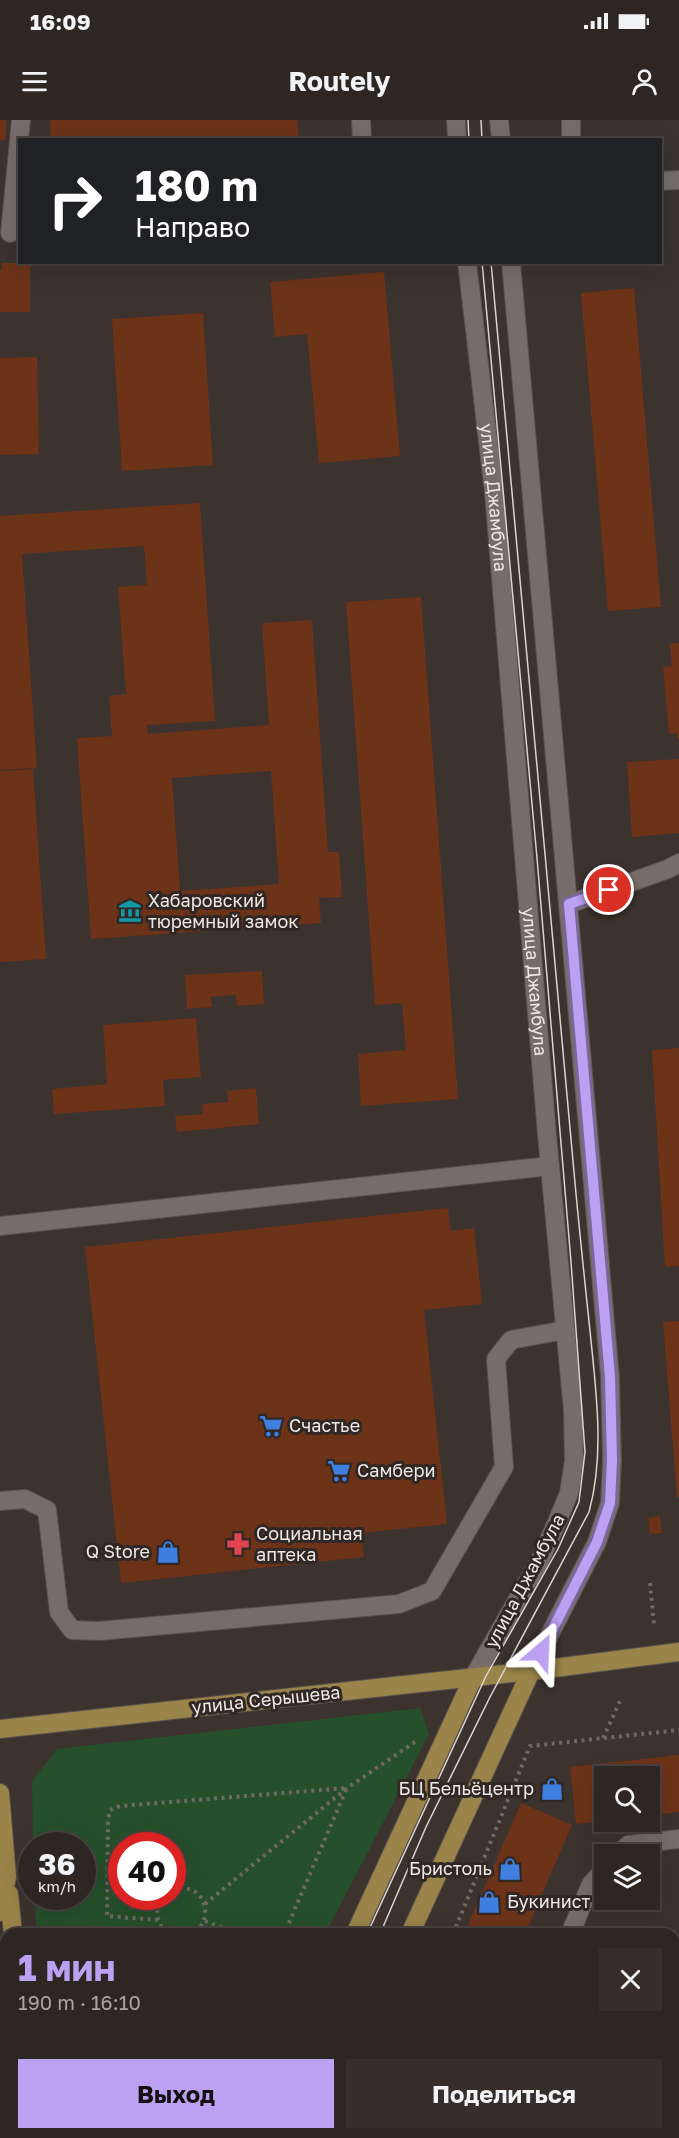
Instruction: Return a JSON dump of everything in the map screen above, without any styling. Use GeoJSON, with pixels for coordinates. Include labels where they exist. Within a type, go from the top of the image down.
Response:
{"type":"FeatureCollection","features":[{"type":"Feature","properties":{"kind":"main road","name":"улица Серышева"},"geometry":{"type":"LineString","coordinates":[[0,1729],[473,1678],[679,1652]]}},
{"type":"Feature","properties":{"kind":"main road"},"geometry":{"type":"LineString","coordinates":[[413,1928],[531,1671]]}},
{"type":"Feature","properties":{"kind":"main road"},"geometry":{"type":"LineString","coordinates":[[358,1928],[473,1678]]}},
{"type":"Feature","properties":{"kind":"main road"},"geometry":{"type":"LineString","coordinates":[[0,1793],[13,1928]]}},
{"type":"Feature","properties":{"kind":"main road"},"geometry":{"type":"LineString","coordinates":[[0,1912],[7,1877]]}},
{"type":"Feature","properties":{"kind":"street"},"geometry":{"type":"LineString","coordinates":[[19,138],[21,120]]}},
{"type":"Feature","properties":{"kind":"street"},"geometry":{"type":"LineString","coordinates":[[361,120],[362,138]]}},
{"type":"Feature","properties":{"kind":"street"},"geometry":{"type":"LineString","coordinates":[[456,120],[457,138]]}},
{"type":"Feature","properties":{"kind":"street"},"geometry":{"type":"LineString","coordinates":[[499,120],[501,138]]}},
{"type":"Feature","properties":{"kind":"street"},"geometry":{"type":"LineString","coordinates":[[570,138],[571,120]]}},
{"type":"Feature","properties":{"kind":"street"},"geometry":{"type":"LineString","coordinates":[[10,233],[18,151]]}},
{"type":"Feature","properties":{"kind":"street"},"geometry":{"type":"LineString","coordinates":[[662,181],[679,180]]}},
{"type":"Feature","properties":{"kind":"street","name":"улица Джамбула"},"geometry":{"type":"LineString","coordinates":[[467,264],[494,493],[550,1166],[573,1412],[574,1461],[569,1493],[539,1562],[473,1678]]}},
{"type":"Feature","properties":{"kind":"street"},"geometry":{"type":"LineString","coordinates":[[511,264],[610,1377],[612,1460],[610,1503],[597,1542],[531,1671]]}},
{"type":"Feature","properties":{"kind":"street"},"geometry":{"type":"LineString","coordinates":[[569,904],[679,863]]}},
{"type":"Feature","properties":{"kind":"street"},"geometry":{"type":"LineString","coordinates":[[0,1226],[550,1166]]}},
{"type":"Feature","properties":{"kind":"street"},"geometry":{"type":"LineString","coordinates":[[0,1502],[25,1499],[47,1510],[59,1612],[72,1630],[99,1632],[399,1604],[432,1591],[504,1467],[496,1359],[511,1340],[565,1330]]}},
{"type":"Feature","properties":{"kind":"street"},"geometry":{"type":"LineString","coordinates":[[636,1844],[679,1839]]}},
{"type":"Feature","properties":{"kind":"street"},"geometry":{"type":"LineString","coordinates":[[573,1928],[594,1881]]}},
{"type":"Feature","properties":{"kind":"path"},"geometry":{"type":"LineString","coordinates":[[650,1583],[654,1624]]}},
{"type":"Feature","properties":{"kind":"path"},"geometry":{"type":"LineString","coordinates":[[603,1738],[621,1699]]}},
{"type":"Feature","properties":{"kind":"path"},"geometry":{"type":"LineString","coordinates":[[455,1928],[531,1746],[679,1730]]}},
{"type":"Feature","properties":{"kind":"path"},"geometry":{"type":"LineString","coordinates":[[205,1904],[347,1788],[423,1737]]}},
{"type":"Feature","properties":{"kind":"path"},"geometry":{"type":"LineString","coordinates":[[158,1920],[106,1916],[110,1810],[120,1806],[347,1788]]}},
{"type":"Feature","properties":{"kind":"path"},"geometry":{"type":"LineString","coordinates":[[288,1928],[347,1788]]}},
{"type":"Feature","properties":{"kind":"path"},"geometry":{"type":"LineString","coordinates":[[186,1888],[195,1891],[205,1904],[205,1921],[199,1928]]}},
{"type":"Feature","properties":{"kind":"path"},"geometry":{"type":"LineString","coordinates":[[159,1910],[158,1920],[163,1928]]}},
{"type":"Feature","properties":{"kind":"path"},"geometry":{"type":"LineString","coordinates":[[205,1921],[223,1928]]}},
{"type":"Feature","properties":{"kind":"green space"},"geometry":{"type":"Polygon","coordinates":[[[420,1708],[429,1734],[329,1928],[37,1928],[35,1910],[96,1910],[96,1832],[33,1832],[32,1781],[57,1749],[420,1708]]]}},
{"type":"Feature","properties":{"kind":"building"},"geometry":{"type":"Polygon","coordinates":[[[0,120],[6,120],[6,140],[0,140],[0,120]]]}},
{"type":"Feature","properties":{"kind":"building"},"geometry":{"type":"Polygon","coordinates":[[[50,120],[297,120],[299,138],[51,138],[50,120]]]}},
{"type":"Feature","properties":{"kind":"building"},"geometry":{"type":"Polygon","coordinates":[[[2,263],[30,264],[30,312],[0,312],[0,270],[2,270],[2,263]]]}},
{"type":"Feature","properties":{"kind":"building"},"geometry":{"type":"Polygon","coordinates":[[[384,272],[400,456],[319,463],[307,334],[275,337],[270,282],[384,272]]]}},
{"type":"Feature","properties":{"kind":"building"},"geometry":{"type":"Polygon","coordinates":[[[634,288],[661,607],[608,611],[581,293],[634,288]]]}},
{"type":"Feature","properties":{"kind":"building"},"geometry":{"type":"Polygon","coordinates":[[[203,313],[213,465],[122,471],[112,319],[203,313]]]}},
{"type":"Feature","properties":{"kind":"building"},"geometry":{"type":"Polygon","coordinates":[[[37,357],[39,454],[0,455],[0,358],[37,357]]]}},
{"type":"Feature","properties":{"kind":"building"},"geometry":{"type":"Polygon","coordinates":[[[200,503],[215,721],[147,725],[148,734],[269,725],[262,623],[312,620],[328,852],[339,852],[342,897],[319,898],[321,923],[91,939],[77,738],[112,736],[109,696],[126,694],[118,587],[147,585],[144,546],[22,554],[37,768],[0,770],[0,516],[200,503]],[[271,771],[172,778],[180,891],[279,884],[271,771]]]}},
{"type":"Feature","properties":{"kind":"building"},"geometry":{"type":"Polygon","coordinates":[[[421,597],[458,1099],[361,1106],[358,1054],[406,1050],[402,1003],[375,1005],[346,602],[421,597]]]}},
{"type":"Feature","properties":{"kind":"building"},"geometry":{"type":"Polygon","coordinates":[[[679,643],[679,739],[677,739],[677,733],[669,734],[663,667],[672,666],[670,644],[679,643]]]}},
{"type":"Feature","properties":{"kind":"building"},"geometry":{"type":"Polygon","coordinates":[[[679,759],[679,833],[632,837],[627,762],[679,759]]]}},
{"type":"Feature","properties":{"kind":"building"},"geometry":{"type":"Polygon","coordinates":[[[33,769],[46,959],[0,962],[0,771],[33,769]]]}},
{"type":"Feature","properties":{"kind":"building"},"geometry":{"type":"Polygon","coordinates":[[[262,971],[264,1004],[237,1006],[236,995],[211,997],[212,1007],[187,1009],[185,975],[262,971]]]}},
{"type":"Feature","properties":{"kind":"building"},"geometry":{"type":"Polygon","coordinates":[[[196,1018],[201,1077],[163,1080],[165,1106],[54,1114],[52,1089],[107,1084],[103,1025],[196,1018]]]}},
{"type":"Feature","properties":{"kind":"building"},"geometry":{"type":"Polygon","coordinates":[[[679,1048],[679,1266],[665,1267],[652,1050],[679,1048]]]}},
{"type":"Feature","properties":{"kind":"building"},"geometry":{"type":"Polygon","coordinates":[[[256,1088],[259,1124],[177,1132],[175,1116],[203,1114],[202,1104],[228,1102],[227,1091],[256,1088]]]}},
{"type":"Feature","properties":{"kind":"building","name":"Счастье"},"geometry":{"type":"Polygon","coordinates":[[[448,1208],[451,1231],[474,1228],[482,1304],[424,1310],[447,1524],[361,1533],[364,1557],[121,1583],[85,1247],[448,1208]]]}},
{"type":"Feature","properties":{"kind":"building"},"geometry":{"type":"Polygon","coordinates":[[[679,1321],[679,1497],[677,1497],[663,1322],[679,1321]]]}},
{"type":"Feature","properties":{"kind":"building"},"geometry":{"type":"Polygon","coordinates":[[[660,1516],[662,1533],[650,1534],[648,1518],[660,1516]]]}},
{"type":"Feature","properties":{"kind":"building"},"geometry":{"type":"Polygon","coordinates":[[[679,1755],[679,1812],[660,1815],[660,1766],[594,1766],[594,1822],[576,1824],[570,1767],[679,1755]]]}},
{"type":"Feature","properties":{"kind":"building"},"geometry":{"type":"Polygon","coordinates":[[[521,1803],[572,1825],[528,1928],[467,1928],[521,1803]]]}},
{"type":"Feature","properties":{"kind":"tram line"},"geometry":{"type":"LineString","coordinates":[[468,120],[469,138]]}},
{"type":"Feature","properties":{"kind":"tram line"},"geometry":{"type":"LineString","coordinates":[[481,120],[482,138]]}},
{"type":"Feature","properties":{"kind":"tram line"},"geometry":{"type":"LineString","coordinates":[[370,1928],[486,1676],[558,1549],[579,1502],[585,1452],[537,858],[482,264]]}},
{"type":"Feature","properties":{"kind":"tram line"},"geometry":{"type":"LineString","coordinates":[[383,1928],[426,1827],[490,1697],[589,1512],[597,1468],[598,1422],[595,1376],[575,1182],[491,264]]}},
{"type":"Feature","properties":{"kind":"place","name":"Хабаровский тюремный замок"},"geometry":{"type":"Point","coordinates":[130,911]}},
{"type":"Feature","properties":{"kind":"place","name":"Счастье"},"geometry":{"type":"Point","coordinates":[271,1426]}},
{"type":"Feature","properties":{"kind":"place","name":"Самбери"},"geometry":{"type":"Point","coordinates":[339,1471]}},
{"type":"Feature","properties":{"kind":"place","name":"Социальная аптека"},"geometry":{"type":"Point","coordinates":[238,1544]}},
{"type":"Feature","properties":{"kind":"place","name":"Q Store"},"geometry":{"type":"Point","coordinates":[168,1552]}},
{"type":"Feature","properties":{"kind":"place","name":"БЦ Бельёцентр"},"geometry":{"type":"Point","coordinates":[552,1789]}},
{"type":"Feature","properties":{"kind":"place","name":"Бристоль"},"geometry":{"type":"Point","coordinates":[510,1869]}},
{"type":"Feature","properties":{"kind":"place","name":"Букинист"},"geometry":{"type":"Point","coordinates":[489,1902]}},
{"type":"Feature","properties":{"kind":"route"},"geometry":{"type":"LineString","coordinates":[[541,1652],[597,1542],[610,1503],[612,1460],[610,1377],[569,904],[609,890]]}}]}
